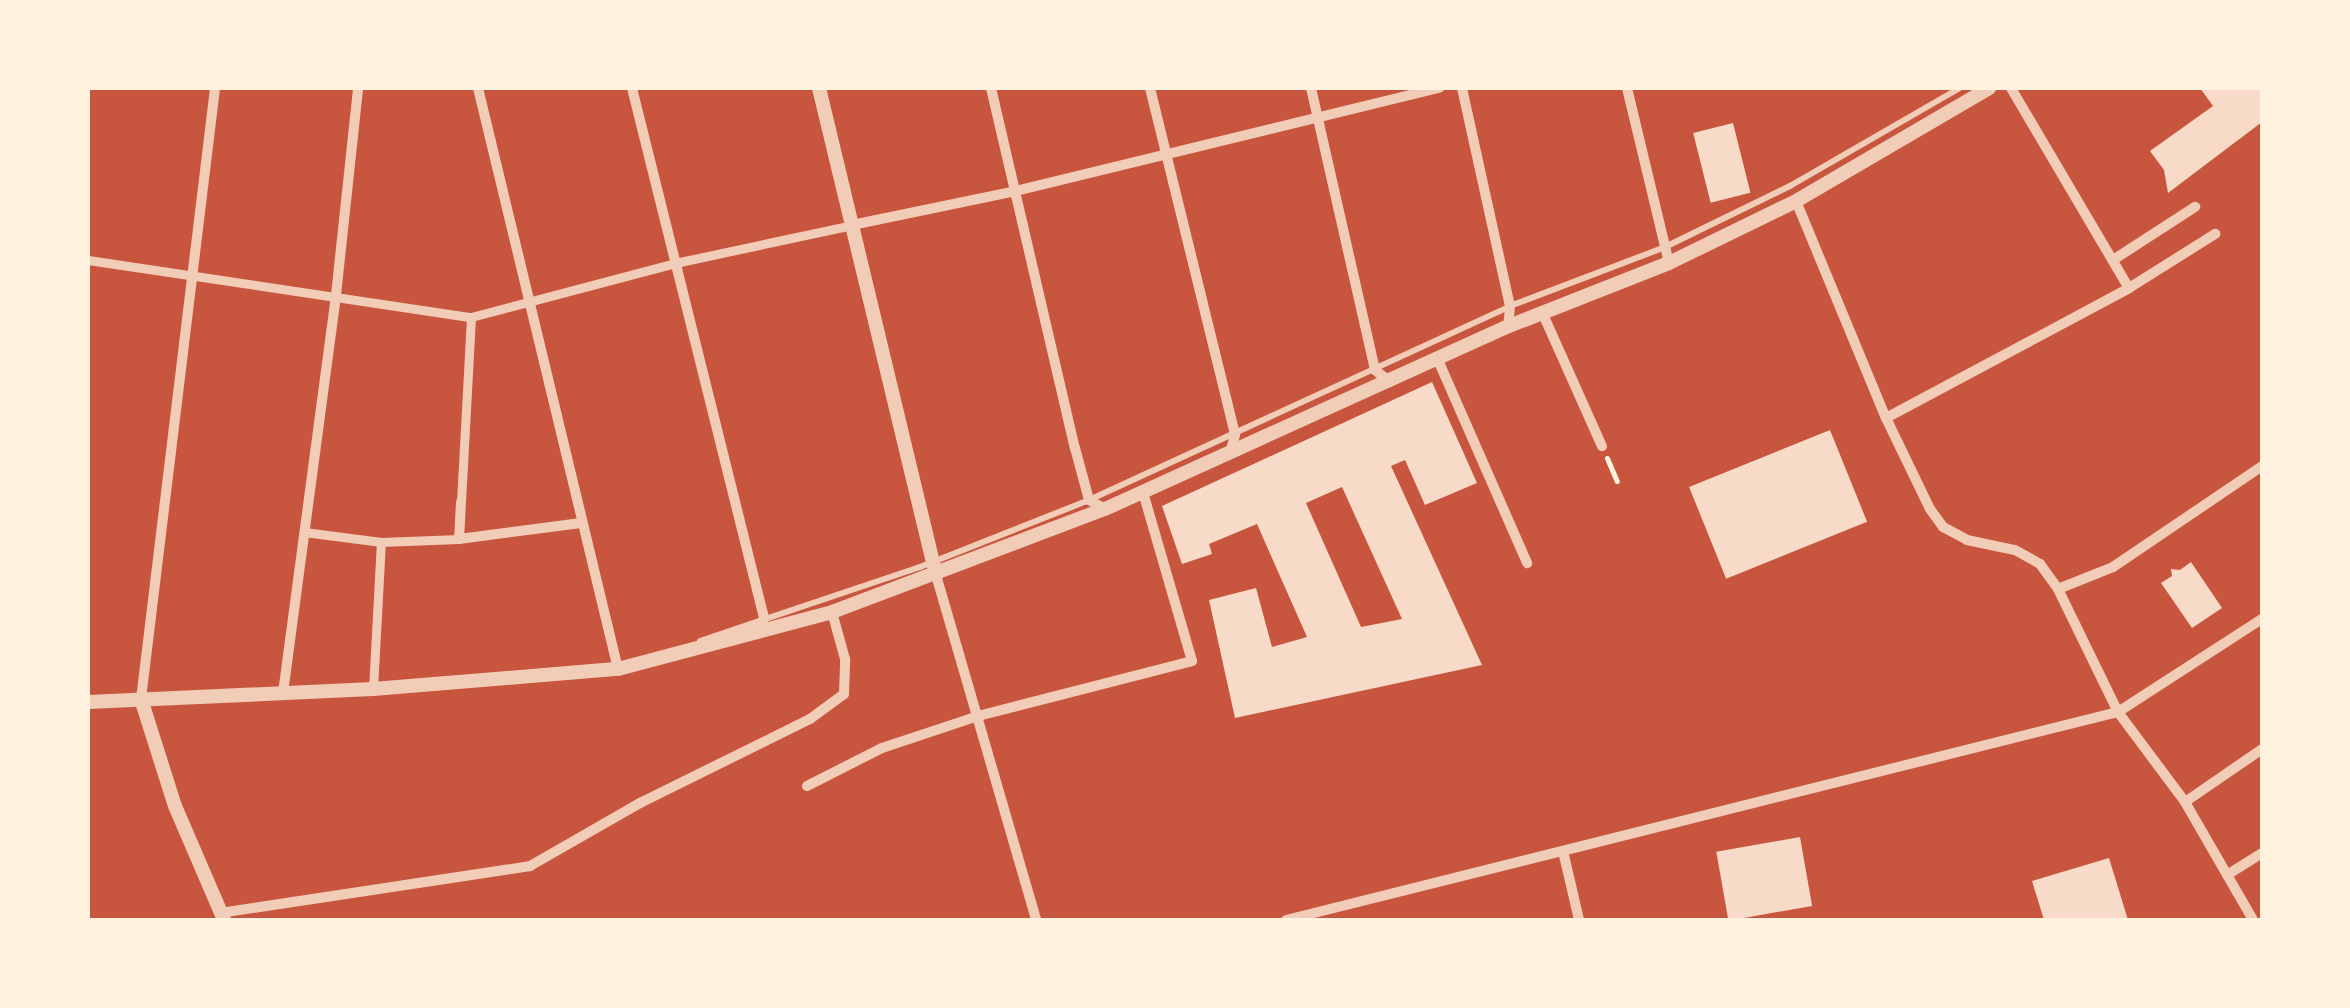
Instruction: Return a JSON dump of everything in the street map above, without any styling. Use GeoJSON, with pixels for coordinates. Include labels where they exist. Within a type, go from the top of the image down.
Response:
{"type":"FeatureCollection","features":[{"type":"Feature","properties":{"kind":"street"},"geometry":{"type":"LineString","coordinates":[[215,88],[142,699],[174,806],[222,917],[530,866],[640,803],[810,719],[844,694],[845,659],[832,612]]}},
{"type":"Feature","properties":{"kind":"street"},"geometry":{"type":"LineString","coordinates":[[283,693],[336,295],[358,88]]}},
{"type":"Feature","properties":{"kind":"street"},"geometry":{"type":"LineString","coordinates":[[478,88],[618,669]]}},
{"type":"Feature","properties":{"kind":"street"},"geometry":{"type":"LineString","coordinates":[[632,88],[764,618],[758,635]]}},
{"type":"Feature","properties":{"kind":"street"},"geometry":{"type":"LineString","coordinates":[[819,88],[935,569],[1036,920]]}},
{"type":"Feature","properties":{"kind":"street"},"geometry":{"type":"LineString","coordinates":[[991,88],[1089,500],[1105,509]]}},
{"type":"Feature","properties":{"kind":"street"},"geometry":{"type":"LineString","coordinates":[[1150,88],[1234,435],[1230,454]]}},
{"type":"Feature","properties":{"kind":"street"},"geometry":{"type":"LineString","coordinates":[[1310,88],[1375,370],[1390,382]]}},
{"type":"Feature","properties":{"kind":"street"},"geometry":{"type":"LineString","coordinates":[[88,260],[190,272],[471,317],[675,263],[1016,191],[1166,151],[1440,88]]}},
{"type":"Feature","properties":{"kind":"street"},"geometry":{"type":"LineString","coordinates":[[1462,88],[1510,306],[1508,327]]}},
{"type":"Feature","properties":{"kind":"street"},"geometry":{"type":"LineString","coordinates":[[1627,88],[1667,255]]}},
{"type":"Feature","properties":{"kind":"street"},"geometry":{"type":"LineString","coordinates":[[2010,88],[2129,288]]}},
{"type":"Feature","properties":{"kind":"street"},"geometry":{"type":"LineString","coordinates":[[88,702],[374,689],[618,669],[758,635],[832,612],[935,569],[1105,509],[1390,382],[1793,193],[1980,90]]}},
{"type":"Feature","properties":{"kind":"street"},"geometry":{"type":"LineString","coordinates":[[1793,193],[1886,418],[1942,527],[1966,540],[2031,556],[2058,589],[2118,712],[2185,802],[2253,920]]}},
{"type":"Feature","properties":{"kind":"street"},"geometry":{"type":"LineString","coordinates":[[2113,260],[2196,207]]}},
{"type":"Feature","properties":{"kind":"street"},"geometry":{"type":"LineString","coordinates":[[1886,418],[2129,288],[2215,234]]}},
{"type":"Feature","properties":{"kind":"street"},"geometry":{"type":"LineString","coordinates":[[1542,312],[1602,446]]}},
{"type":"Feature","properties":{"kind":"street"},"geometry":{"type":"LineString","coordinates":[[459,538],[471,317]]}},
{"type":"Feature","properties":{"kind":"street"},"geometry":{"type":"LineString","coordinates":[[1438,360],[1527,564]]}},
{"type":"Feature","properties":{"kind":"street"},"geometry":{"type":"LineString","coordinates":[[2058,589],[2113,567],[2262,466]]}},
{"type":"Feature","properties":{"kind":"street"},"geometry":{"type":"LineString","coordinates":[[807,786],[882,748],[978,716],[1192,662],[1143,492]]}},
{"type":"Feature","properties":{"kind":"street"},"geometry":{"type":"LineString","coordinates":[[304,532],[381,542],[459,538],[581,523]]}},
{"type":"Feature","properties":{"kind":"street"},"geometry":{"type":"LineString","coordinates":[[374,689],[381,542]]}},
{"type":"Feature","properties":{"kind":"street"},"geometry":{"type":"LineString","coordinates":[[1286,920],[2118,712],[2262,620]]}},
{"type":"Feature","properties":{"kind":"street"},"geometry":{"type":"LineString","coordinates":[[2185,802],[2262,749]]}},
{"type":"Feature","properties":{"kind":"street"},"geometry":{"type":"LineString","coordinates":[[1563,852],[1579,920]]}},
{"type":"Feature","properties":{"kind":"street"},"geometry":{"type":"LineString","coordinates":[[2227,875],[2262,853]]}},
{"type":"Feature","properties":{"kind":"lane"},"geometry":{"type":"LineString","coordinates":[[1793,193],[1960,88]]}},
{"type":"Feature","properties":{"kind":"lane"},"geometry":{"type":"LineString","coordinates":[[618,669],[764,618],[935,569],[1510,306],[1667,255]]}},
{"type":"Feature","properties":{"kind":"building"},"geometry":{"type":"Polygon","coordinates":[[[2200,88],[2262,88],[2262,122],[2168,193],[2164,170],[2150,151],[2213,106],[2200,88]]]}},
{"type":"Feature","properties":{"kind":"building"},"geometry":{"type":"Polygon","coordinates":[[[1733,123],[1750,193],[1711,203],[1693,133],[1733,123]]]}},
{"type":"Feature","properties":{"kind":"building"},"geometry":{"type":"Polygon","coordinates":[[[1432,382],[1477,483],[1425,505],[1405,460],[1391,466],[1482,665],[1235,718],[1209,600],[1256,588],[1272,647],[1307,637],[1257,524],[1209,544],[1212,554],[1182,564],[1162,506],[1432,382]],[[1342,487],[1306,503],[1361,627],[1402,619],[1342,487]]]}},
{"type":"Feature","properties":{"kind":"building"},"geometry":{"type":"Polygon","coordinates":[[[1830,430],[1867,522],[1726,579],[1689,487],[1830,430]]]}},
{"type":"Feature","properties":{"kind":"building"},"geometry":{"type":"Polygon","coordinates":[[[2191,562],[2222,608],[2192,628],[2161,583],[2172,576],[2171,569],[2180,570],[2191,562]]]}},
{"type":"Feature","properties":{"kind":"building"},"geometry":{"type":"Polygon","coordinates":[[[1800,837],[1812,906],[1728,920],[1716,852],[1800,837]]]}},
{"type":"Feature","properties":{"kind":"building"},"geometry":{"type":"Polygon","coordinates":[[[2109,858],[2128,920],[2044,920],[2032,881],[2109,858]]]}}]}
